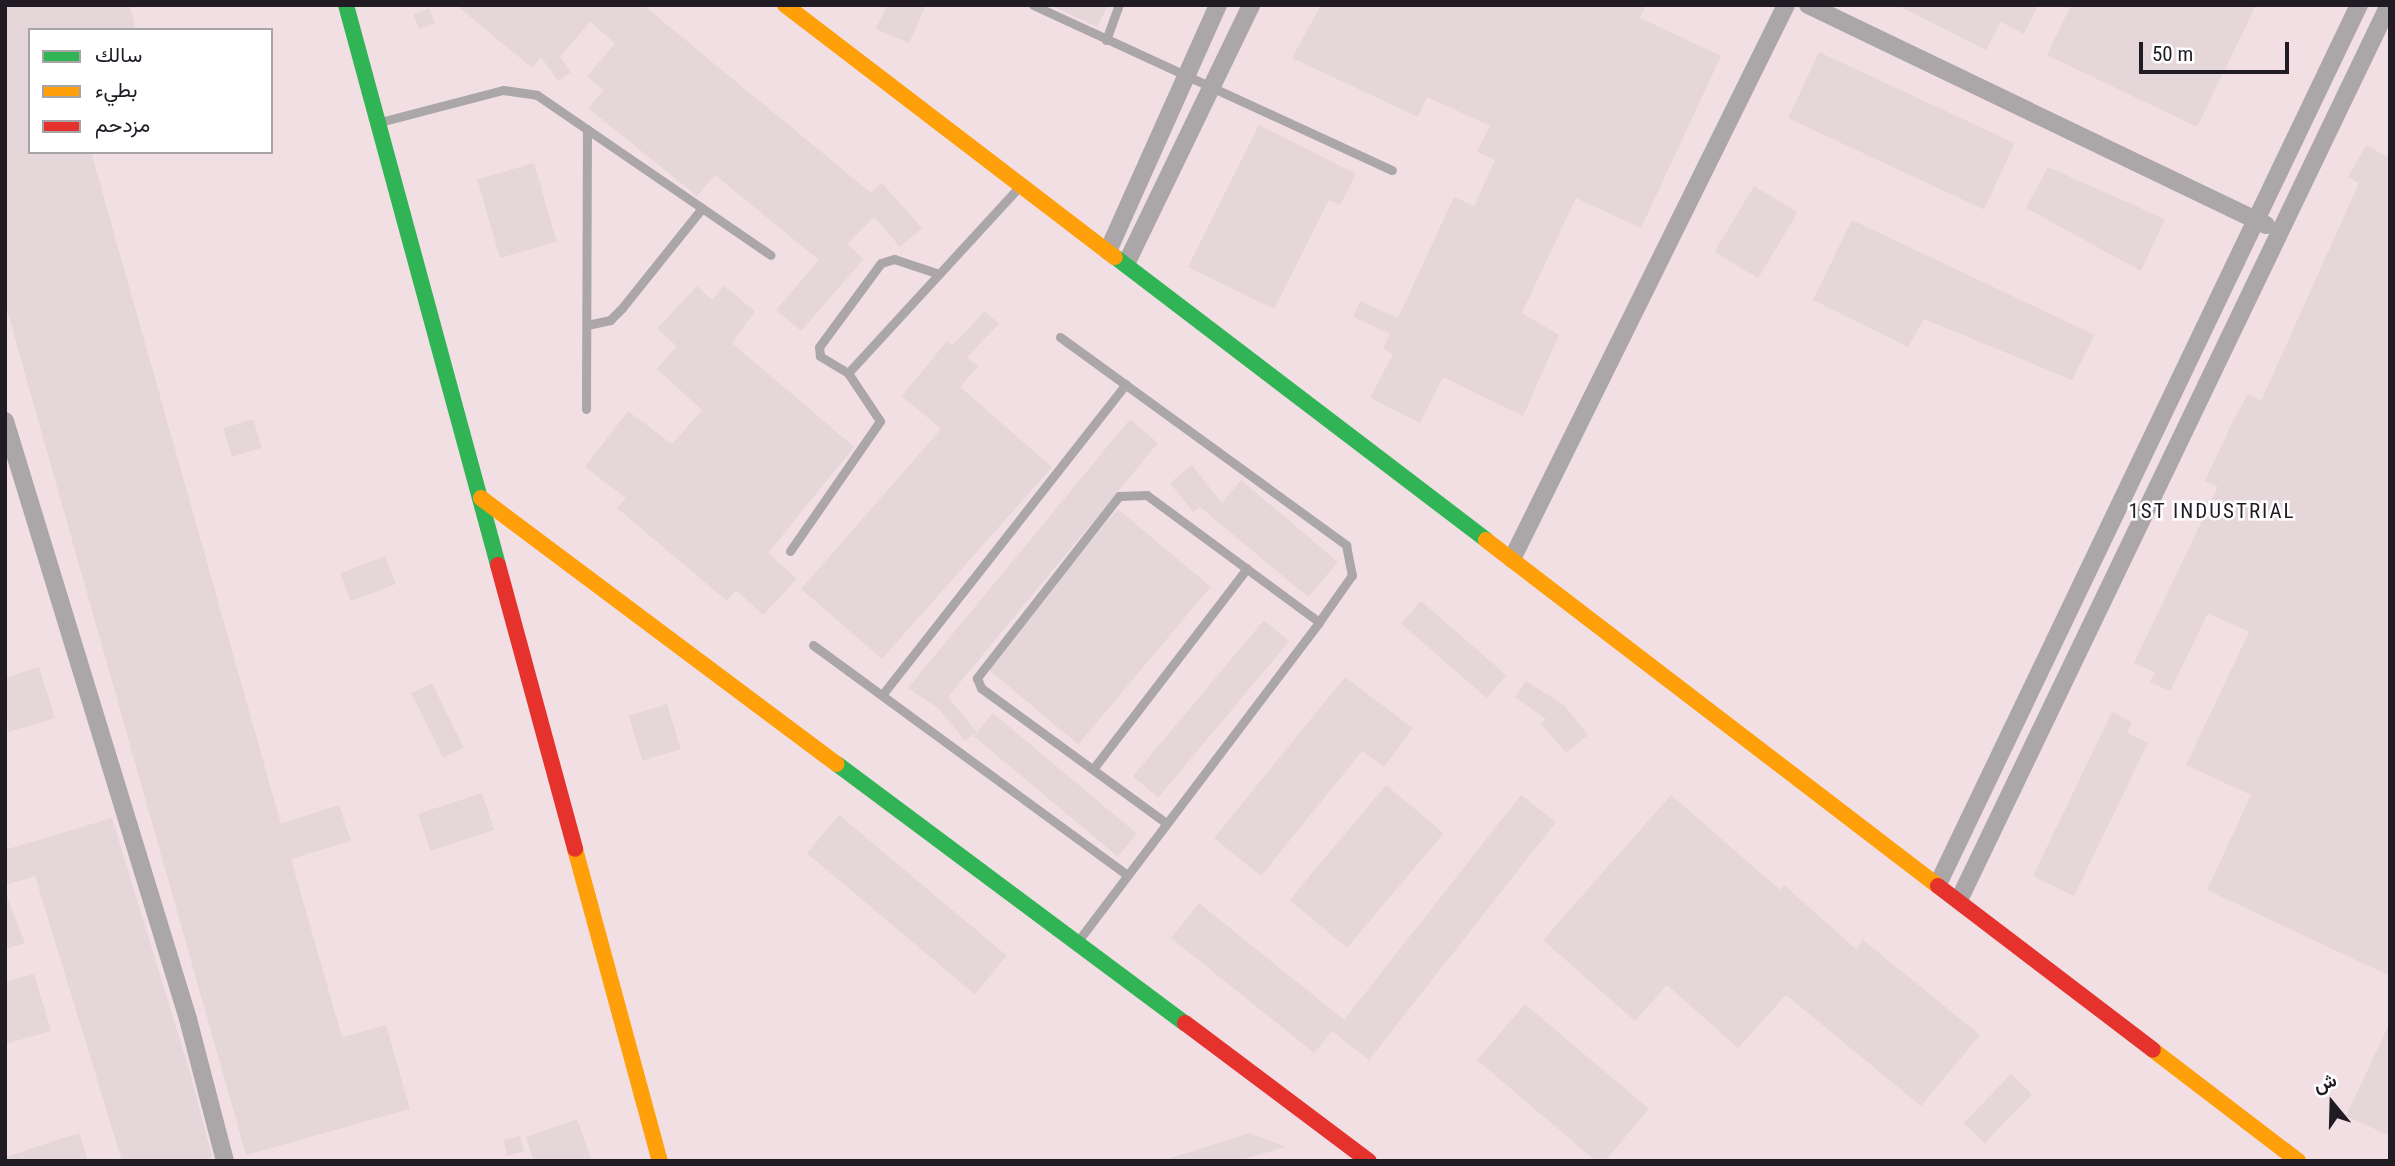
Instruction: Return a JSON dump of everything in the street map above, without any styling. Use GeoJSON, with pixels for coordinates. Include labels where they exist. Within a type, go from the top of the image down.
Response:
{"type":"FeatureCollection","features":[{"type":"Feature","properties":{"kind":"street"},"geometry":{"type":"LineString","coordinates":[[346,5],[660,1161]]}},
{"type":"Feature","properties":{"kind":"street"},"geometry":{"type":"LineString","coordinates":[[785,5],[2298,1161]]}},
{"type":"Feature","properties":{"kind":"street"},"geometry":{"type":"LineString","coordinates":[[1108,251],[1182,75],[1218,5]]}},
{"type":"Feature","properties":{"kind":"street"},"geometry":{"type":"LineString","coordinates":[[1126,264],[1251,5]]}},
{"type":"Feature","properties":{"kind":"street"},"geometry":{"type":"LineString","coordinates":[[1512,559],[1786,5]]}},
{"type":"Feature","properties":{"kind":"street"},"geometry":{"type":"LineString","coordinates":[[1808,5],[2280,232]]}},
{"type":"Feature","properties":{"kind":"street"},"geometry":{"type":"LineString","coordinates":[[1938,884],[2359,5]]}},
{"type":"Feature","properties":{"kind":"street"},"geometry":{"type":"LineString","coordinates":[[1959,900],[2389,5]]}},
{"type":"Feature","properties":{"kind":"street"},"geometry":{"type":"LineString","coordinates":[[5,421],[225,1161]]}},
{"type":"Feature","properties":{"kind":"street"},"geometry":{"type":"LineString","coordinates":[[481,498],[1369,1161]]}},
{"type":"Feature","properties":{"kind":"lane"},"geometry":{"type":"LineString","coordinates":[[1033,5],[1392,170]]}},
{"type":"Feature","properties":{"kind":"lane"},"geometry":{"type":"LineString","coordinates":[[1106,40],[1119,5]]}},
{"type":"Feature","properties":{"kind":"lane"},"geometry":{"type":"LineString","coordinates":[[378,122],[503,90],[537,95],[771,255]]}},
{"type":"Feature","properties":{"kind":"lane"},"geometry":{"type":"LineString","coordinates":[[586,409],[587,129]]}},
{"type":"Feature","properties":{"kind":"lane"},"geometry":{"type":"LineString","coordinates":[[848,373],[1021,185]]}},
{"type":"Feature","properties":{"kind":"lane"},"geometry":{"type":"LineString","coordinates":[[587,325],[610,320],[622,308],[702,208]]}},
{"type":"Feature","properties":{"kind":"lane"},"geometry":{"type":"LineString","coordinates":[[790,551],[880,421],[848,373],[820,356],[819,347],[881,263],[894,259],[939,274]]}},
{"type":"Feature","properties":{"kind":"lane"},"geometry":{"type":"LineString","coordinates":[[1060,337],[1346,545],[1352,575],[1076,942]]}},
{"type":"Feature","properties":{"kind":"lane"},"geometry":{"type":"LineString","coordinates":[[881,695],[1126,384]]}},
{"type":"Feature","properties":{"kind":"lane"},"geometry":{"type":"LineString","coordinates":[[1167,823],[981,688],[977,678],[1119,496],[1147,495],[1319,622]]}},
{"type":"Feature","properties":{"kind":"lane"},"geometry":{"type":"LineString","coordinates":[[1093,769],[1247,568]]}},
{"type":"Feature","properties":{"kind":"lane"},"geometry":{"type":"LineString","coordinates":[[813,645],[1127,875]]}},
{"type":"Feature","properties":{"kind":"shaded area"},"geometry":{"type":"Polygon","coordinates":[[[5,5],[2390,5],[2390,1161],[5,1161],[5,5]]]}},
{"type":"Feature","properties":{"kind":"building"},"geometry":{"type":"Polygon","coordinates":[[[5,5],[129,5],[135,28],[28,28],[28,154],[92,154],[281,824],[339,805],[351,841],[291,859],[342,1037],[386,1025],[410,1109],[246,1155],[5,303],[5,5]]]}},
{"type":"Feature","properties":{"kind":"building"},"geometry":{"type":"Polygon","coordinates":[[[456,5],[643,5],[871,193],[882,183],[922,228],[900,247],[874,217],[847,244],[864,259],[801,331],[776,310],[819,260],[715,175],[697,196],[588,108],[604,90],[587,77],[615,43],[590,22],[560,57],[571,72],[558,81],[541,57],[532,68],[456,5]]]}},
{"type":"Feature","properties":{"kind":"building"},"geometry":{"type":"Polygon","coordinates":[[[887,5],[926,5],[909,43],[876,29],[887,5]]]}},
{"type":"Feature","properties":{"kind":"building"},"geometry":{"type":"Polygon","coordinates":[[[1050,5],[1108,5],[1097,27],[1050,5]]]}},
{"type":"Feature","properties":{"kind":"building"},"geometry":{"type":"Polygon","coordinates":[[[1321,5],[1646,5],[1640,18],[1721,56],[1641,228],[1576,198],[1522,313],[1559,335],[1523,416],[1443,377],[1420,423],[1370,398],[1393,354],[1383,349],[1390,334],[1353,317],[1360,301],[1398,318],[1454,197],[1474,206],[1495,160],[1477,152],[1490,126],[1427,97],[1418,117],[1292,58],[1321,5]]]}},
{"type":"Feature","properties":{"kind":"building"},"geometry":{"type":"Polygon","coordinates":[[[1897,5],[2038,5],[2024,34],[2001,22],[1986,50],[1897,5]]]}},
{"type":"Feature","properties":{"kind":"building"},"geometry":{"type":"Polygon","coordinates":[[[2071,5],[2256,5],[2197,127],[2047,55],[2071,5]]]}},
{"type":"Feature","properties":{"kind":"building"},"geometry":{"type":"Polygon","coordinates":[[[429,8],[435,23],[419,29],[413,14],[429,8]]]}},
{"type":"Feature","properties":{"kind":"building"},"geometry":{"type":"Polygon","coordinates":[[[1819,52],[2015,143],[1984,209],[1788,118],[1819,52]]]}},
{"type":"Feature","properties":{"kind":"building"},"geometry":{"type":"Polygon","coordinates":[[[1259,125],[1356,174],[1340,205],[1329,200],[1274,309],[1188,267],[1259,125]]]}},
{"type":"Feature","properties":{"kind":"building"},"geometry":{"type":"Polygon","coordinates":[[[2366,145],[2390,158],[2390,976],[2207,890],[2251,795],[2186,765],[2249,632],[2208,613],[2170,691],[2150,682],[2155,672],[2134,663],[2218,487],[2205,481],[2248,394],[2261,401],[2359,183],[2348,177],[2366,145]]]}},
{"type":"Feature","properties":{"kind":"building"},"geometry":{"type":"Polygon","coordinates":[[[534,163],[557,242],[500,258],[477,179],[534,163]]]}},
{"type":"Feature","properties":{"kind":"building"},"geometry":{"type":"Polygon","coordinates":[[[2048,167],[2165,219],[2141,271],[2026,208],[2048,167]]]}},
{"type":"Feature","properties":{"kind":"building"},"geometry":{"type":"Polygon","coordinates":[[[1754,186],[1798,212],[1758,278],[1714,252],[1754,186]]]}},
{"type":"Feature","properties":{"kind":"building"},"geometry":{"type":"Polygon","coordinates":[[[1852,220],[2095,335],[2072,380],[1924,319],[1908,347],[1813,300],[1852,220]]]}},
{"type":"Feature","properties":{"kind":"building"},"geometry":{"type":"Polygon","coordinates":[[[697,286],[712,300],[724,286],[755,311],[732,343],[854,447],[768,553],[797,579],[763,615],[736,590],[727,601],[617,508],[626,498],[585,467],[628,411],[672,444],[702,410],[657,369],[677,346],[657,329],[697,286]]]}},
{"type":"Feature","properties":{"kind":"building"},"geometry":{"type":"Polygon","coordinates":[[[985,311],[999,324],[967,357],[978,366],[960,387],[1052,467],[882,659],[801,589],[941,429],[902,396],[947,341],[952,346],[985,311]]]}},
{"type":"Feature","properties":{"kind":"building"},"geometry":{"type":"Polygon","coordinates":[[[253,419],[262,448],[232,457],[223,428],[253,419]]]}},
{"type":"Feature","properties":{"kind":"building"},"geometry":{"type":"Polygon","coordinates":[[[1130,419],[1158,443],[948,697],[977,732],[965,741],[939,709],[908,688],[1130,419]]]}},
{"type":"Feature","properties":{"kind":"building"},"geometry":{"type":"Polygon","coordinates":[[[1192,465],[1222,503],[1241,480],[1338,562],[1308,597],[1200,507],[1193,512],[1170,483],[1192,465]]]}},
{"type":"Feature","properties":{"kind":"building"},"geometry":{"type":"Polygon","coordinates":[[[1118,509],[1211,587],[1078,745],[986,667],[1118,509]]]}},
{"type":"Feature","properties":{"kind":"building"},"geometry":{"type":"Polygon","coordinates":[[[385,556],[396,584],[351,601],[340,573],[385,556]]]}},
{"type":"Feature","properties":{"kind":"building"},"geometry":{"type":"Polygon","coordinates":[[[1421,601],[1506,675],[1487,698],[1401,624],[1421,601]]]}},
{"type":"Feature","properties":{"kind":"building"},"geometry":{"type":"Polygon","coordinates":[[[1264,620],[1289,641],[1158,797],[1133,776],[1264,620]]]}},
{"type":"Feature","properties":{"kind":"building"},"geometry":{"type":"Polygon","coordinates":[[[39,667],[55,718],[8,732],[5,678],[39,667]]]}},
{"type":"Feature","properties":{"kind":"building"},"geometry":{"type":"Polygon","coordinates":[[[1345,677],[1413,728],[1384,767],[1362,751],[1261,876],[1214,838],[1345,677]]]}},
{"type":"Feature","properties":{"kind":"building"},"geometry":{"type":"Polygon","coordinates":[[[1526,681],[1564,705],[1588,735],[1566,753],[1541,723],[1546,719],[1515,697],[1526,681]]]}},
{"type":"Feature","properties":{"kind":"building"},"geometry":{"type":"Polygon","coordinates":[[[432,683],[464,748],[443,758],[411,693],[432,683]]]}},
{"type":"Feature","properties":{"kind":"building"},"geometry":{"type":"Polygon","coordinates":[[[667,704],[681,749],[642,761],[629,716],[667,704]]]}},
{"type":"Feature","properties":{"kind":"building"},"geometry":{"type":"Polygon","coordinates":[[[2112,712],[2132,722],[2127,733],[2148,743],[2074,896],[2033,876],[2112,712]]]}},
{"type":"Feature","properties":{"kind":"building"},"geometry":{"type":"Polygon","coordinates":[[[993,713],[1137,834],[1118,857],[974,736],[993,713]]]}},
{"type":"Feature","properties":{"kind":"building"},"geometry":{"type":"Polygon","coordinates":[[[1386,785],[1443,833],[1347,948],[1290,900],[1386,785]]]}},
{"type":"Feature","properties":{"kind":"building"},"geometry":{"type":"Polygon","coordinates":[[[482,793],[494,830],[430,851],[418,814],[482,793]]]}},
{"type":"Feature","properties":{"kind":"building"},"geometry":{"type":"Polygon","coordinates":[[[1521,795],[1556,822],[1369,1060],[1332,1031],[1314,1053],[1171,938],[1199,903],[1344,1020],[1521,795]]]}},
{"type":"Feature","properties":{"kind":"building"},"geometry":{"type":"Polygon","coordinates":[[[1671,795],[1780,890],[1784,885],[1856,949],[1863,940],[1980,1035],[1921,1106],[1786,995],[1738,1048],[1667,985],[1635,1021],[1543,940],[1671,795]]]}},
{"type":"Feature","properties":{"kind":"building"},"geometry":{"type":"Polygon","coordinates":[[[839,815],[1007,956],[975,994],[807,853],[839,815]]]}},
{"type":"Feature","properties":{"kind":"building"},"geometry":{"type":"Polygon","coordinates":[[[112,818],[191,1076],[212,1157],[202,1161],[122,1161],[35,876],[5,885],[5,850],[112,818]]]}},
{"type":"Feature","properties":{"kind":"building"},"geometry":{"type":"Polygon","coordinates":[[[5,892],[25,943],[5,949],[5,892]]]}},
{"type":"Feature","properties":{"kind":"building"},"geometry":{"type":"Polygon","coordinates":[[[34,974],[51,1031],[5,1044],[5,982],[34,974]]]}},
{"type":"Feature","properties":{"kind":"building"},"geometry":{"type":"Polygon","coordinates":[[[1525,1004],[1649,1109],[1605,1161],[1596,1161],[1477,1060],[1525,1004]]]}},
{"type":"Feature","properties":{"kind":"building"},"geometry":{"type":"Polygon","coordinates":[[[2390,1022],[2390,1136],[2346,1116],[2390,1022]]]}},
{"type":"Feature","properties":{"kind":"building"},"geometry":{"type":"Polygon","coordinates":[[[2011,1074],[2032,1094],[1985,1143],[1964,1123],[2011,1074]]]}},
{"type":"Feature","properties":{"kind":"building"},"geometry":{"type":"Polygon","coordinates":[[[577,1119],[592,1161],[534,1161],[526,1137],[577,1119]]]}},
{"type":"Feature","properties":{"kind":"building"},"geometry":{"type":"Polygon","coordinates":[[[79,1133],[88,1161],[5,1161],[5,1157],[79,1133]]]}},
{"type":"Feature","properties":{"kind":"building"},"geometry":{"type":"Polygon","coordinates":[[[1250,1133],[1286,1147],[1236,1161],[1161,1161],[1250,1133]]]}},
{"type":"Feature","properties":{"kind":"building"},"geometry":{"type":"Polygon","coordinates":[[[520,1136],[524,1152],[507,1156],[504,1140],[520,1136]]]}},
{"type":"Feature","properties":{"kind":"traffic: fast"},"geometry":{"type":"LineString","coordinates":[[346,5],[498,565]]}},
{"type":"Feature","properties":{"kind":"traffic: fast"},"geometry":{"type":"LineString","coordinates":[[1115,257],[1486,540]]}},
{"type":"Feature","properties":{"kind":"traffic: fast"},"geometry":{"type":"LineString","coordinates":[[837,764],[1185,1023]]}},
{"type":"Feature","properties":{"kind":"traffic: slow"},"geometry":{"type":"LineString","coordinates":[[785,5],[1115,257]]}},
{"type":"Feature","properties":{"kind":"traffic: slow"},"geometry":{"type":"LineString","coordinates":[[481,498],[837,764]]}},
{"type":"Feature","properties":{"kind":"traffic: slow"},"geometry":{"type":"LineString","coordinates":[[1486,540],[1938,886]]}},
{"type":"Feature","properties":{"kind":"traffic: slow"},"geometry":{"type":"LineString","coordinates":[[575,849],[660,1161]]}},
{"type":"Feature","properties":{"kind":"traffic: slow"},"geometry":{"type":"LineString","coordinates":[[2153,1050],[2298,1161]]}},
{"type":"Feature","properties":{"kind":"traffic: jam"},"geometry":{"type":"LineString","coordinates":[[498,565],[575,849]]}},
{"type":"Feature","properties":{"kind":"traffic: jam"},"geometry":{"type":"LineString","coordinates":[[1938,886],[2153,1050]]}},
{"type":"Feature","properties":{"kind":"traffic: jam"},"geometry":{"type":"LineString","coordinates":[[1185,1023],[1369,1161]]}},
{"type":"Feature","properties":{"kind":"district","name":"1ST INDUSTRIAL"},"geometry":{"type":"Point","coordinates":[2212,511]}}]}
